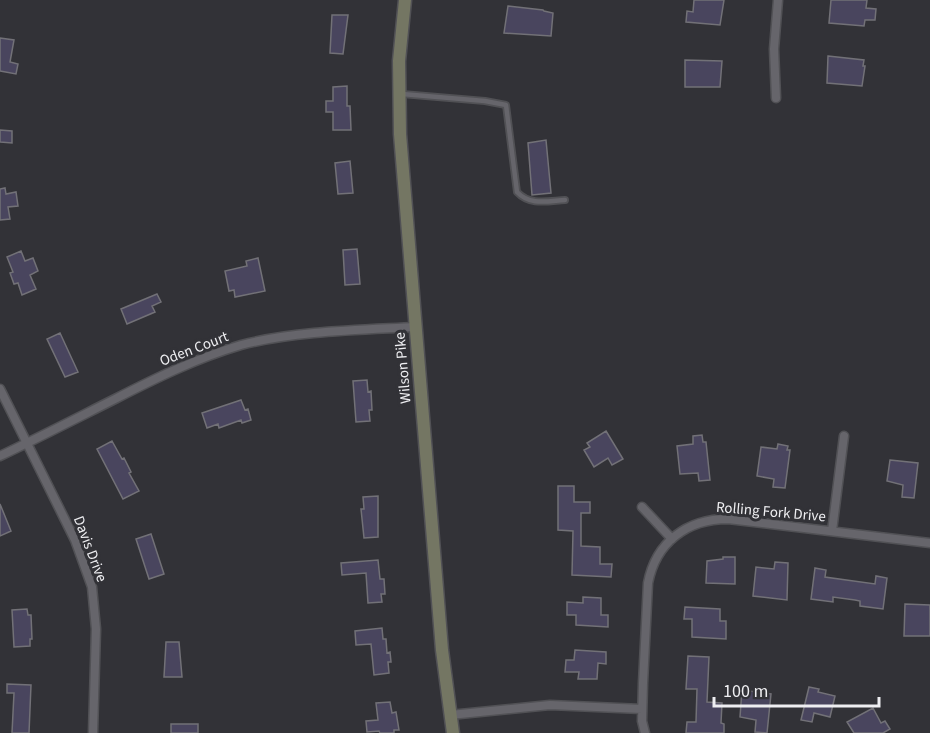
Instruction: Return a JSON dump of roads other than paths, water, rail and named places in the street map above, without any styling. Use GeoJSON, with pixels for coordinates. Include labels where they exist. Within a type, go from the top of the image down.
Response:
{"type":"FeatureCollection","features":[{"type":"Feature","properties":{"kind":"main road","name":"Wilson Pike"},"geometry":{"type":"LineString","coordinates":[[405,0],[399,61],[400,134],[442,650],[453,733]]}},
{"type":"Feature","properties":{"kind":"street"},"geometry":{"type":"LineString","coordinates":[[776,99],[774,49],[778,0]]}},
{"type":"Feature","properties":{"kind":"street","name":"Oden Court"},"geometry":{"type":"LineString","coordinates":[[0,456],[165,374],[198,359],[243,345],[328,333],[415,327]]}},
{"type":"Feature","properties":{"kind":"street","name":"Davis Drive"},"geometry":{"type":"LineString","coordinates":[[0,389],[75,540],[92,587],[96,629],[93,733]]}},
{"type":"Feature","properties":{"kind":"street"},"geometry":{"type":"LineString","coordinates":[[831,531],[844,436]]}},
{"type":"Feature","properties":{"kind":"street"},"geometry":{"type":"LineString","coordinates":[[642,507],[672,539]]}},
{"type":"Feature","properties":{"kind":"street","name":"Rolling Fork Drive"},"geometry":{"type":"LineString","coordinates":[[645,733],[642,709],[648,583],[657,557],[672,539],[695,524],[715,519],[930,543]]}},
{"type":"Feature","properties":{"kind":"street"},"geometry":{"type":"LineString","coordinates":[[450,715],[550,705],[642,709]]}},
{"type":"Feature","properties":{"kind":"lane"},"geometry":{"type":"LineString","coordinates":[[399,94],[485,101],[506,105],[517,192],[522,198],[530,201],[565,200]]}}]}
